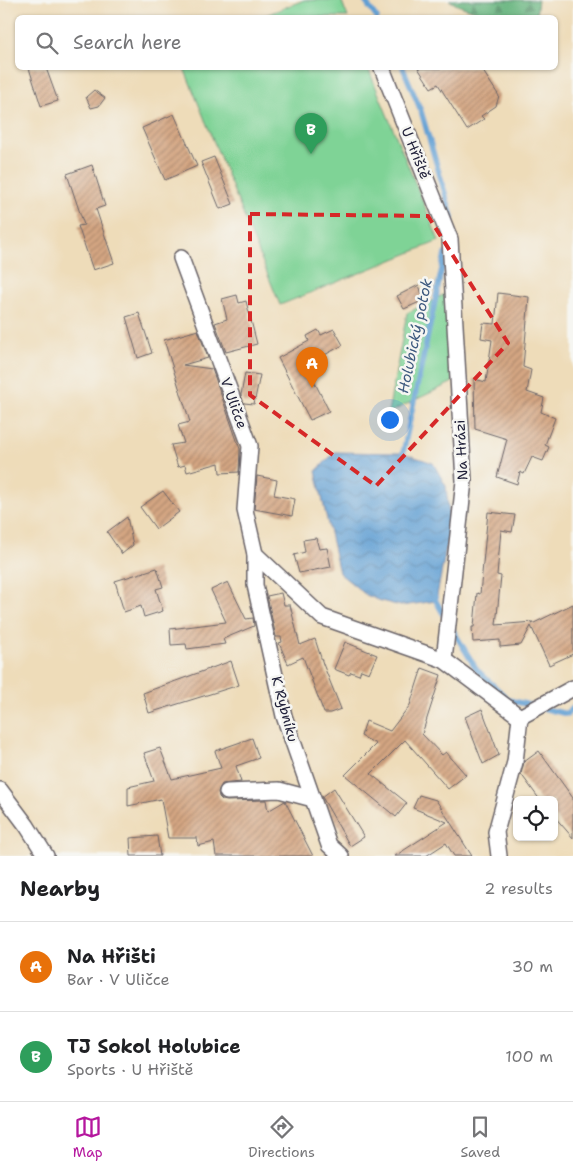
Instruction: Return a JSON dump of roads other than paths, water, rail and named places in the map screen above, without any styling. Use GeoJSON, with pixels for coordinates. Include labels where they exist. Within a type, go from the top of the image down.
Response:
{"type":"FeatureCollection","features":[{"type":"Feature","properties":{"kind":"street","name":"U Hřiště"},"geometry":{"type":"LineString","coordinates":[[383,70],[450,239]]}},
{"type":"Feature","properties":{"kind":"street","name":"Na Hrázi"},"geometry":{"type":"LineString","coordinates":[[444,660],[464,481],[450,239]]}},
{"type":"Feature","properties":{"kind":"street","name":"V Uličce"},"geometry":{"type":"LineString","coordinates":[[181,258],[250,446],[245,510],[255,554]]}},
{"type":"Feature","properties":{"kind":"street"},"geometry":{"type":"LineString","coordinates":[[255,554],[322,616],[444,660],[520,718]]}},
{"type":"Feature","properties":{"kind":"street","name":"K Rybníku"},"geometry":{"type":"LineString","coordinates":[[255,554],[255,585],[284,716],[330,845],[341,856]]}},
{"type":"Feature","properties":{"kind":"street"},"geometry":{"type":"LineString","coordinates":[[520,718],[573,688]]}},
{"type":"Feature","properties":{"kind":"street"},"geometry":{"type":"LineString","coordinates":[[500,856],[496,832],[514,762],[520,718]]}},
{"type":"Feature","properties":{"kind":"street"},"geometry":{"type":"LineString","coordinates":[[0,790],[28,826],[46,856]]}},
{"type":"Feature","properties":{"kind":"street"},"geometry":{"type":"LineString","coordinates":[[227,792],[279,790],[314,799]]}},
{"type":"Feature","properties":{"kind":"water"},"geometry":{"type":"Polygon","coordinates":[[[335,452],[403,453],[433,463],[446,486],[450,527],[436,601],[401,606],[381,601],[366,595],[339,573],[316,471],[335,452]]]}},
{"type":"Feature","properties":{"kind":"waterway","name":"Holubický potok"},"geometry":{"type":"LineString","coordinates":[[364,0],[375,15]]}},
{"type":"Feature","properties":{"kind":"waterway","name":"Holubický potok"},"geometry":{"type":"LineString","coordinates":[[404,70],[421,111],[452,217],[450,227]]}},
{"type":"Feature","properties":{"kind":"waterway","name":"Holubický potok"},"geometry":{"type":"LineString","coordinates":[[405,460],[403,453],[445,254]]}},
{"type":"Feature","properties":{"kind":"waterway","name":"Holubický potok"},"geometry":{"type":"LineString","coordinates":[[434,594],[445,617]]}},
{"type":"Feature","properties":{"kind":"waterway","name":"Holubický potok"},"geometry":{"type":"LineString","coordinates":[[451,627],[477,670],[509,700],[567,714],[573,708]]}},
{"type":"Feature","properties":{"kind":"place","name":"TJ Sokol Holubice"},"geometry":{"type":"Point","coordinates":[311,154]}},
{"type":"Feature","properties":{"kind":"place","name":"Na Hřišti"},"geometry":{"type":"Point","coordinates":[312,388]}}]}
